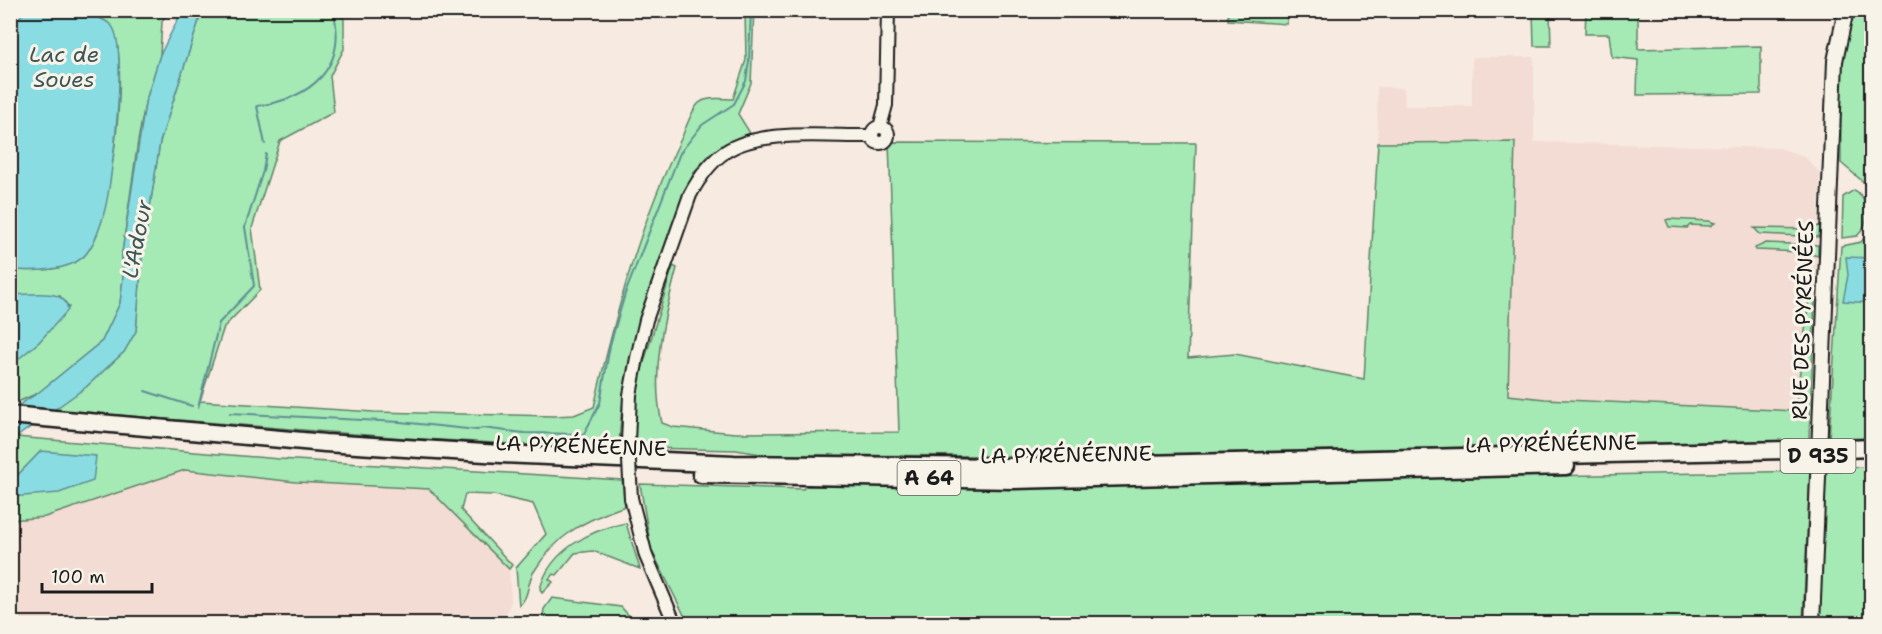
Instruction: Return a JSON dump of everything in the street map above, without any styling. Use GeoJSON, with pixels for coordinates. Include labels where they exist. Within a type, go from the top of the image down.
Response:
{"type":"FeatureCollection","features":[{"type":"Feature","properties":{"kind":"highway","name":"LA PYRÉNÉENNE"},"geometry":{"type":"LineString","coordinates":[[10,415],[70,426],[500,466],[733,475],[1013,480],[1845,454],[1872,448]]}},
{"type":"Feature","properties":{"kind":"highway","name":"LA PYRÉNÉENNE"},"geometry":{"type":"LineString","coordinates":[[10,426],[70,426]]}},
{"type":"Feature","properties":{"kind":"highway","name":"LA PYRÉNÉENNE"},"geometry":{"type":"LineString","coordinates":[[1845,454],[1872,459]]}},
{"type":"Feature","properties":{"kind":"main road","name":"RUE DES PYRÉNÉES"},"geometry":{"type":"LineString","coordinates":[[1812,624],[1835,61],[1846,10]]}},
{"type":"Feature","properties":{"kind":"street"},"geometry":{"type":"LineString","coordinates":[[675,624],[649,565],[631,498],[628,442],[630,395],[646,320],[690,195],[700,176],[726,151],[759,140],[876,131],[886,105],[888,10]]}},
{"type":"Feature","properties":{"kind":"shaded area"},"geometry":{"type":"Polygon","coordinates":[[[1472,57],[1534,57],[1534,142],[1779,148],[1804,156],[1820,173],[1815,300],[1809,299],[1807,306],[1796,411],[1545,399],[1507,395],[1515,142],[1378,143],[1377,87],[1404,88],[1405,106],[1472,106],[1472,57]]]}},
{"type":"Feature","properties":{"kind":"shaded area"},"geometry":{"type":"Polygon","coordinates":[[[185,470],[296,482],[429,489],[509,569],[511,602],[505,616],[518,623],[11,624],[11,520],[45,517],[185,470]]]}},
{"type":"Feature","properties":{"kind":"green space"},"geometry":{"type":"Polygon","coordinates":[[[60,11],[167,11],[162,22],[160,55],[145,104],[138,141],[122,253],[123,279],[120,303],[102,341],[38,393],[11,405],[10,365],[39,342],[69,307],[60,296],[11,295],[11,270],[57,268],[75,263],[82,258],[92,243],[102,216],[115,145],[119,107],[119,72],[117,44],[112,27],[95,16],[60,11]]]}},
{"type":"Feature","properties":{"kind":"green space"},"geometry":{"type":"Polygon","coordinates":[[[202,11],[341,11],[344,20],[344,49],[330,76],[334,112],[280,141],[252,228],[260,290],[224,327],[200,401],[374,412],[554,416],[574,415],[594,407],[630,269],[653,202],[695,107],[705,100],[733,99],[746,60],[745,11],[754,11],[751,83],[738,114],[750,133],[719,148],[694,172],[655,274],[634,341],[622,412],[619,450],[404,438],[53,410],[86,387],[124,352],[136,331],[142,259],[160,142],[202,11]]]}},
{"type":"Feature","properties":{"kind":"green space"},"geometry":{"type":"Polygon","coordinates":[[[1228,11],[1287,11],[1287,24],[1228,20],[1228,11]]]}},
{"type":"Feature","properties":{"kind":"green space"},"geometry":{"type":"Polygon","coordinates":[[[1533,11],[1550,11],[1551,46],[1534,46],[1533,11]]]}},
{"type":"Feature","properties":{"kind":"green space"},"geometry":{"type":"Polygon","coordinates":[[[1586,11],[1638,11],[1638,49],[1761,46],[1761,94],[1637,95],[1638,60],[1612,57],[1609,34],[1585,34],[1586,11]]]}},
{"type":"Feature","properties":{"kind":"green space"},"geometry":{"type":"Polygon","coordinates":[[[1852,11],[1871,11],[1871,194],[1868,186],[1841,163],[1842,68],[1852,11]]]}},
{"type":"Feature","properties":{"kind":"green space"},"geometry":{"type":"Polygon","coordinates":[[[889,142],[1196,143],[1188,358],[1235,354],[1364,379],[1378,143],[1515,142],[1508,395],[1545,399],[1795,411],[1809,298],[1815,300],[1809,440],[1054,456],[767,455],[736,450],[646,448],[633,436],[638,382],[673,266],[677,268],[663,325],[658,365],[657,385],[662,423],[673,427],[735,433],[899,432],[889,142]]]}},
{"type":"Feature","properties":{"kind":"green space"},"geometry":{"type":"Polygon","coordinates":[[[1854,190],[1860,194],[1866,205],[1866,219],[1857,236],[1842,238],[1843,197],[1854,190]]]}},
{"type":"Feature","properties":{"kind":"green space"},"geometry":{"type":"Polygon","coordinates":[[[1666,220],[1715,223],[1710,226],[1690,225],[1687,228],[1669,227],[1666,220]]]}},
{"type":"Feature","properties":{"kind":"green space"},"geometry":{"type":"Polygon","coordinates":[[[1820,225],[1819,237],[1760,234],[1754,228],[1813,229],[1820,225]]]}},
{"type":"Feature","properties":{"kind":"green space"},"geometry":{"type":"Polygon","coordinates":[[[1871,229],[1871,438],[1829,439],[1841,246],[1861,242],[1871,229]]]}},
{"type":"Feature","properties":{"kind":"green space"},"geometry":{"type":"Polygon","coordinates":[[[1766,243],[1818,245],[1818,256],[1802,252],[1756,250],[1755,248],[1766,243]]]}},
{"type":"Feature","properties":{"kind":"green space"},"geometry":{"type":"Polygon","coordinates":[[[16,437],[279,459],[622,480],[625,506],[596,517],[572,530],[552,548],[533,573],[525,599],[519,606],[516,568],[546,534],[533,504],[494,495],[465,494],[461,510],[512,565],[509,569],[429,489],[296,482],[185,470],[45,517],[11,520],[11,497],[41,451],[11,482],[11,441],[16,437]]]}},
{"type":"Feature","properties":{"kind":"green space"},"geometry":{"type":"Polygon","coordinates":[[[1871,467],[1871,623],[1819,624],[1825,468],[1871,467]]]}},
{"type":"Feature","properties":{"kind":"green space"},"geometry":{"type":"Polygon","coordinates":[[[1810,471],[1803,623],[688,623],[651,549],[640,484],[803,489],[806,486],[1119,484],[1810,471]]]}},
{"type":"Feature","properties":{"kind":"green space"},"geometry":{"type":"Polygon","coordinates":[[[626,523],[640,569],[593,551],[575,553],[557,575],[553,574],[549,579],[553,582],[542,593],[540,589],[545,575],[562,553],[586,537],[626,523]]]}},
{"type":"Feature","properties":{"kind":"green space"},"geometry":{"type":"Polygon","coordinates":[[[552,598],[621,607],[633,620],[632,624],[542,623],[544,609],[552,598]]]}},
{"type":"Feature","properties":{"kind":"water","name":"Lac de Soues"},"geometry":{"type":"Polygon","coordinates":[[[27,11],[82,13],[111,25],[116,37],[119,58],[119,84],[108,194],[102,221],[92,245],[85,255],[70,265],[39,270],[11,270],[10,24],[27,11]]]}},
{"type":"Feature","properties":{"kind":"water","name":"L'Adour"},"geometry":{"type":"Polygon","coordinates":[[[182,11],[202,11],[160,142],[142,259],[136,331],[124,352],[86,387],[11,441],[11,410],[38,393],[102,341],[120,303],[123,279],[122,253],[145,104],[160,55],[182,11]]]}},
{"type":"Feature","properties":{"kind":"water"},"geometry":{"type":"Polygon","coordinates":[[[1846,257],[1871,258],[1871,303],[1843,301],[1848,275],[1846,257]]]}},
{"type":"Feature","properties":{"kind":"water"},"geometry":{"type":"Polygon","coordinates":[[[48,294],[59,297],[63,299],[68,310],[39,342],[11,365],[11,295],[48,294]]]}},
{"type":"Feature","properties":{"kind":"water"},"geometry":{"type":"Polygon","coordinates":[[[41,451],[96,456],[93,481],[59,493],[11,497],[11,482],[41,451]]]}},
{"type":"Feature","properties":{"kind":"waterway"},"geometry":{"type":"LineString","coordinates":[[265,144],[257,106],[293,96],[320,78],[330,64],[335,49],[336,31],[333,10]]}},
{"type":"Feature","properties":{"kind":"waterway"},"geometry":{"type":"LineString","coordinates":[[230,413],[400,422],[524,433],[584,434],[600,403],[610,345],[625,294],[680,153],[702,125],[734,104],[746,81],[751,10]]}},
{"type":"Feature","properties":{"kind":"waterway"},"geometry":{"type":"LineString","coordinates":[[198,408],[219,323],[254,286],[245,227],[263,171],[266,154]]}},
{"type":"Feature","properties":{"kind":"waterway"},"geometry":{"type":"LineString","coordinates":[[145,391],[192,406]]}}]}
